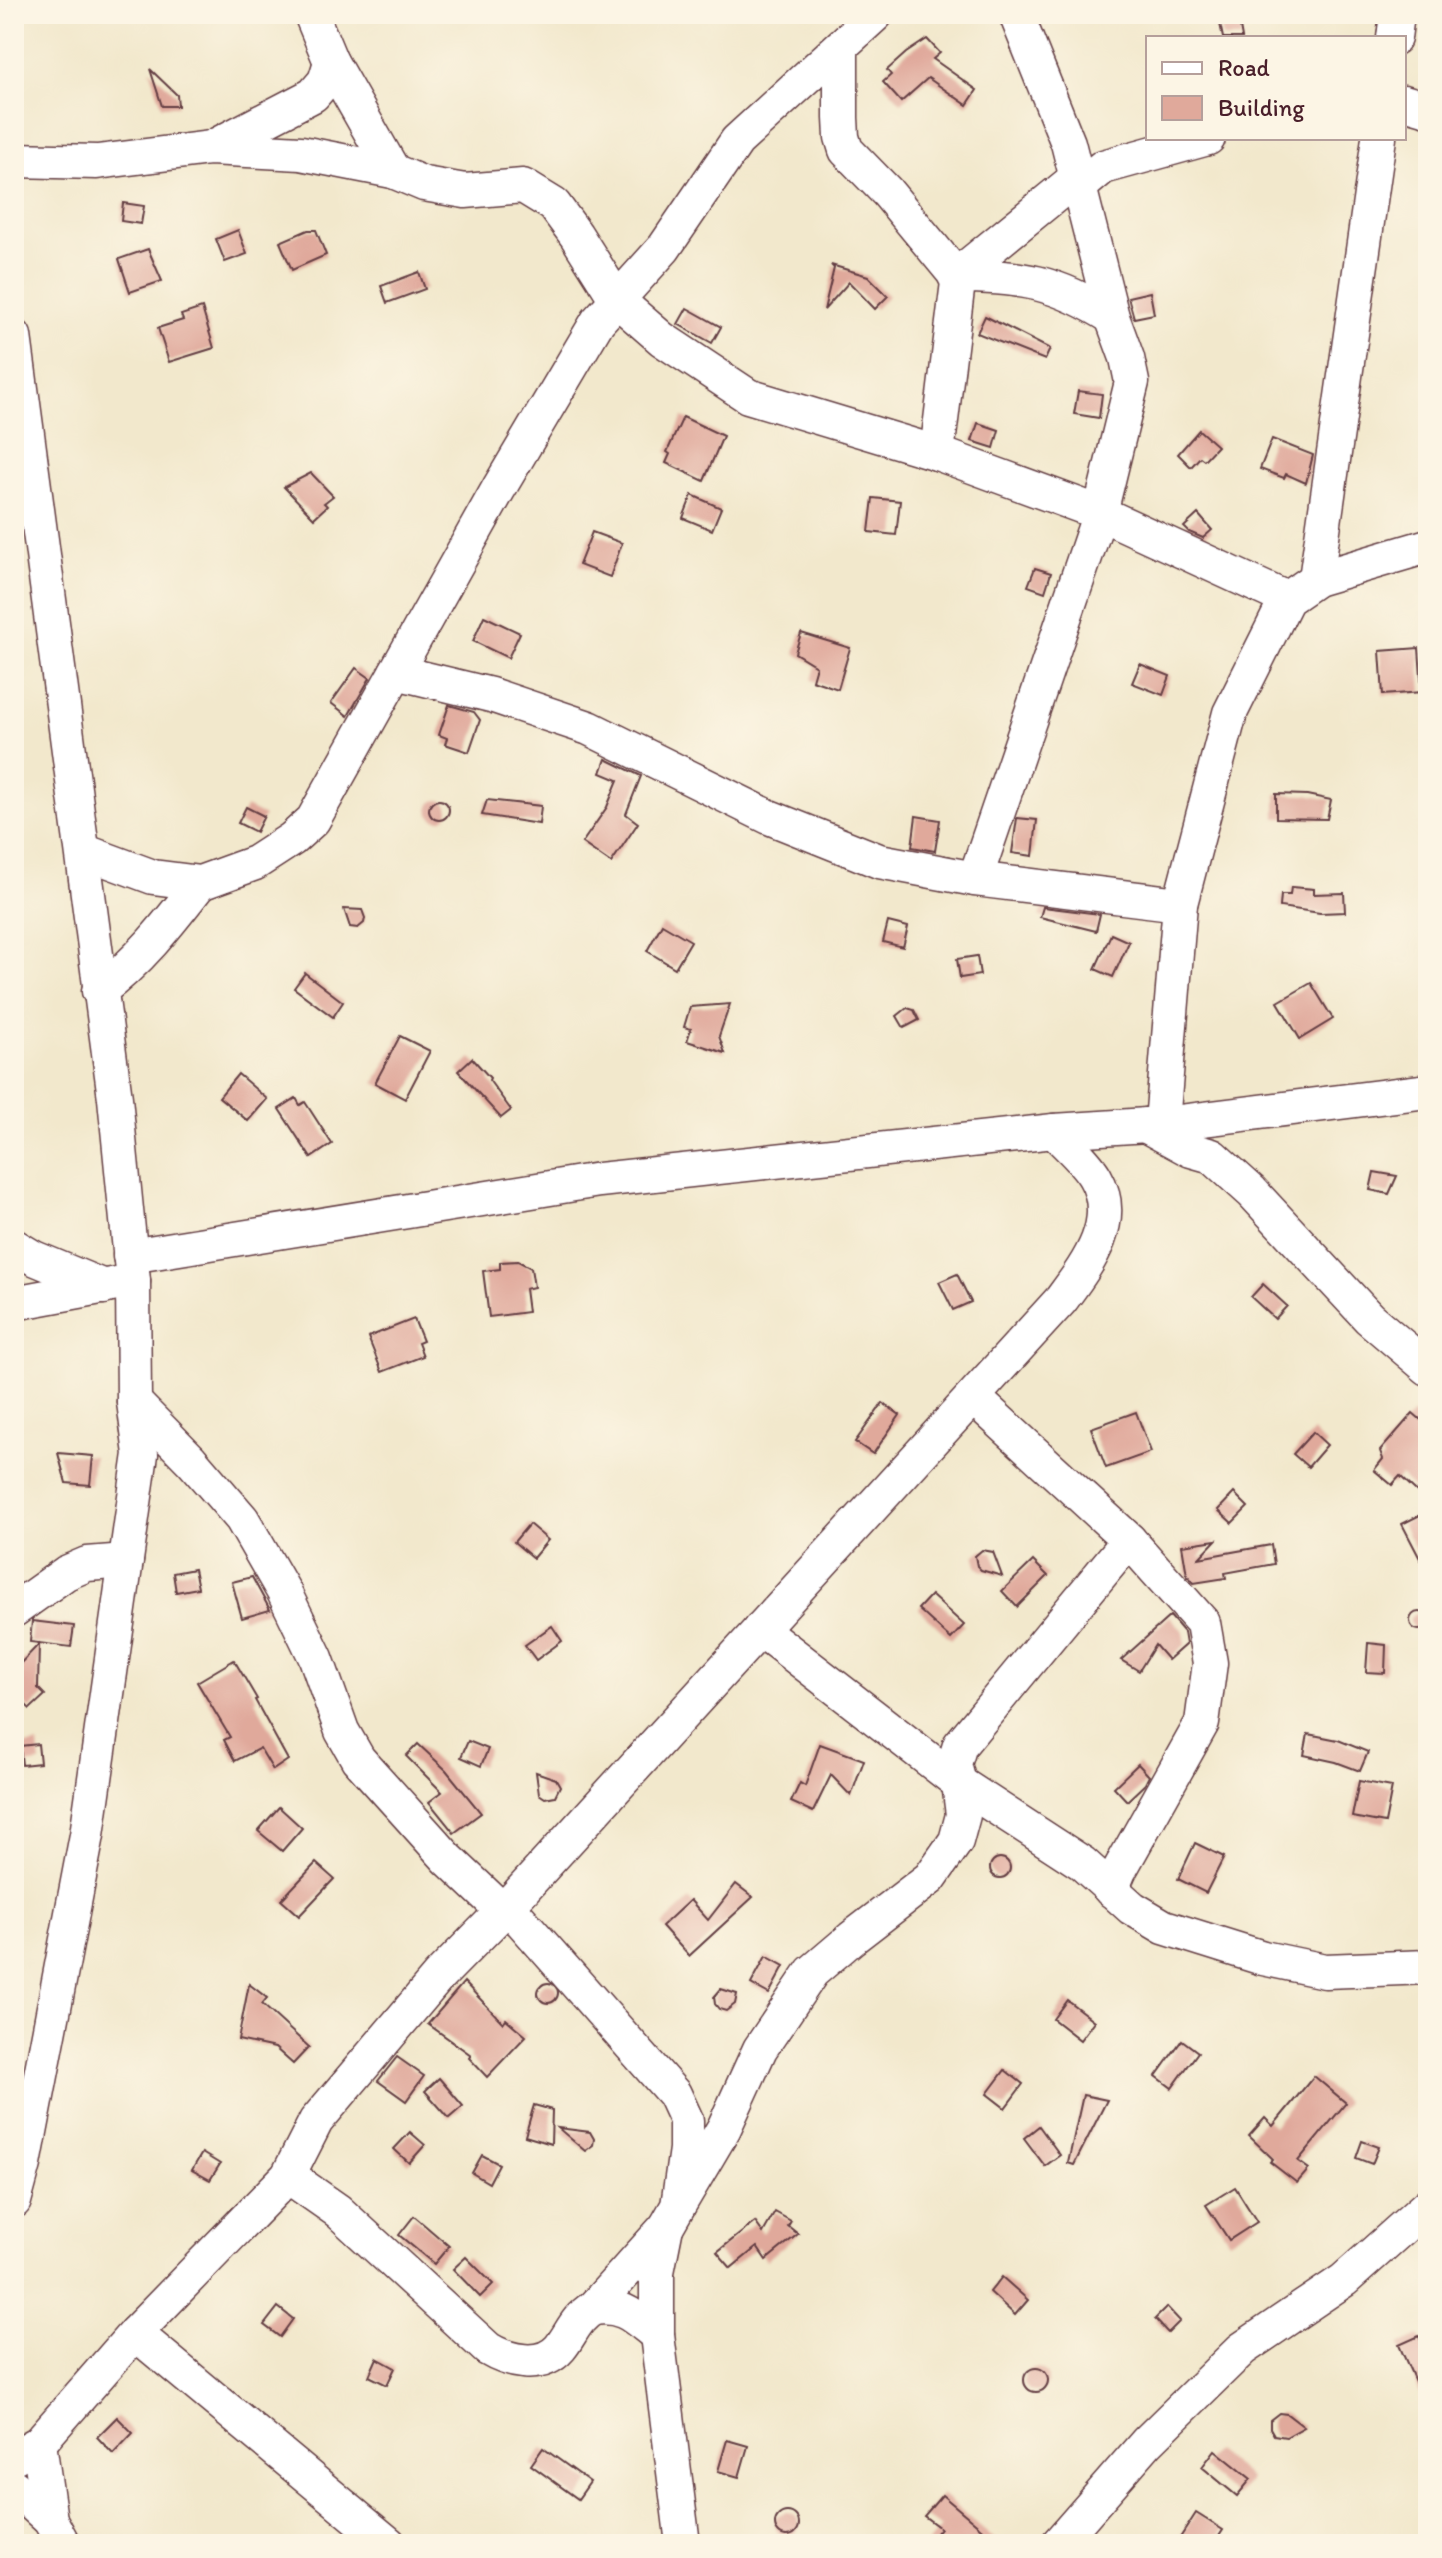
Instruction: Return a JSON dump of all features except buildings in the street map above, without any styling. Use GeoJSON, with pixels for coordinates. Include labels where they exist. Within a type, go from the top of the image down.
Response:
{"type":"FeatureCollection","features":[{"type":"Feature","properties":{"kind":"street"},"geometry":{"type":"LineString","coordinates":[[311,14],[331,62],[393,171]]}},
{"type":"Feature","properties":{"kind":"street"},"geometry":{"type":"LineString","coordinates":[[83,851],[153,877],[200,883],[255,863],[292,839],[313,820],[499,488],[598,321],[664,248],[737,141],[876,14]]}},
{"type":"Feature","properties":{"kind":"street"},"geometry":{"type":"LineString","coordinates":[[975,879],[1100,513],[1132,382],[1112,317],[1085,178],[1088,159],[1068,143],[1016,14]]}},
{"type":"Feature","properties":{"kind":"street"},"geometry":{"type":"LineString","coordinates":[[1394,36],[1397,14]]}},
{"type":"Feature","properties":{"kind":"street"},"geometry":{"type":"LineString","coordinates":[[841,47],[841,118],[846,150],[887,192],[956,276],[958,291],[937,453]]}},
{"type":"Feature","properties":{"kind":"street"},"geometry":{"type":"LineString","coordinates":[[210,148],[313,95],[325,81],[331,62]]}},
{"type":"Feature","properties":{"kind":"street"},"geometry":{"type":"LineString","coordinates":[[1406,103],[1428,109]]}},
{"type":"Feature","properties":{"kind":"street"},"geometry":{"type":"LineString","coordinates":[[956,276],[1085,178],[1202,140]]}},
{"type":"Feature","properties":{"kind":"street"},"geometry":{"type":"LineString","coordinates":[[1316,579],[1379,140]]}},
{"type":"Feature","properties":{"kind":"street"},"geometry":{"type":"LineString","coordinates":[[14,160],[97,162],[210,148],[301,153],[393,171],[424,184],[465,191],[523,186],[554,205],[617,300],[662,339],[748,396],[937,453],[1100,513],[1287,599]]}},
{"type":"Feature","properties":{"kind":"street"},"geometry":{"type":"LineString","coordinates":[[956,276],[1004,276],[1045,284],[1080,297],[1112,317]]}},
{"type":"Feature","properties":{"kind":"street"},"geometry":{"type":"LineString","coordinates":[[14,336],[27,546],[83,851],[115,1098],[123,1275],[141,1454],[87,1835],[24,2164],[14,2201]]}},
{"type":"Feature","properties":{"kind":"street"},"geometry":{"type":"LineString","coordinates":[[1154,1124],[1180,904],[1230,713],[1287,599],[1316,579],[1428,546]]}},
{"type":"Feature","properties":{"kind":"street"},"geometry":{"type":"LineString","coordinates":[[396,672],[491,695],[589,728],[769,817],[879,861],[975,879],[1180,904]]}},
{"type":"Feature","properties":{"kind":"street"},"geometry":{"type":"LineString","coordinates":[[99,991],[128,970],[200,883]]}},
{"type":"Feature","properties":{"kind":"street"},"geometry":{"type":"LineString","coordinates":[[14,1303],[123,1275],[599,1180],[1054,1131],[1154,1124],[1428,1091]]}},
{"type":"Feature","properties":{"kind":"street"},"geometry":{"type":"LineString","coordinates":[[1154,1124],[1191,1150],[1212,1156],[1252,1192],[1369,1318],[1428,1368]]}},
{"type":"Feature","properties":{"kind":"street"},"geometry":{"type":"LineString","coordinates":[[56,2532],[26,2450],[288,2176],[316,2121],[438,1977],[506,1909],[973,1397],[1061,1300],[1093,1257],[1104,1222],[1101,1191],[1096,1179],[1054,1131]]}},
{"type":"Feature","properties":{"kind":"street"},"geometry":{"type":"LineString","coordinates":[[14,1246],[34,1258],[123,1275]]}},
{"type":"Feature","properties":{"kind":"street"},"geometry":{"type":"LineString","coordinates":[[973,1397],[1129,1540],[1203,1623],[1210,1663],[1202,1723],[1111,1890]]}},
{"type":"Feature","properties":{"kind":"street"},"geometry":{"type":"LineString","coordinates":[[134,1402],[191,1460],[242,1519],[284,1592],[316,1658],[342,1731],[358,1759],[448,1859],[506,1909],[674,2094],[686,2120],[686,2149],[657,2272],[657,2335],[683,2544]]}},
{"type":"Feature","properties":{"kind":"street"},"geometry":{"type":"LineString","coordinates":[[288,2176],[338,2211],[488,2349],[506,2360],[523,2362],[542,2359],[558,2350],[573,2325],[593,2308],[672,2216],[724,2128],[760,2049],[812,1972],[930,1878],[956,1841],[963,1815],[954,1764],[960,1745],[1129,1540]]}},
{"type":"Feature","properties":{"kind":"street"},"geometry":{"type":"LineString","coordinates":[[14,1610],[66,1573],[87,1564],[126,1561]]}},
{"type":"Feature","properties":{"kind":"street"},"geometry":{"type":"LineString","coordinates":[[760,1629],[959,1783],[1082,1863],[1132,1908],[1164,1927],[1263,1958],[1325,1971],[1428,1967]]}},
{"type":"Feature","properties":{"kind":"street"},"geometry":{"type":"LineString","coordinates":[[1058,2544],[1147,2442],[1242,2349],[1344,2280],[1428,2205]]}},
{"type":"Feature","properties":{"kind":"street"},"geometry":{"type":"LineString","coordinates":[[593,2308],[608,2306],[626,2311],[657,2335]]}},
{"type":"Feature","properties":{"kind":"street"},"geometry":{"type":"LineString","coordinates":[[135,2333],[389,2544]]}},
{"type":"Feature","properties":{"kind":"street"},"geometry":{"type":"LineString","coordinates":[[14,2487],[56,2532]]}}]}
